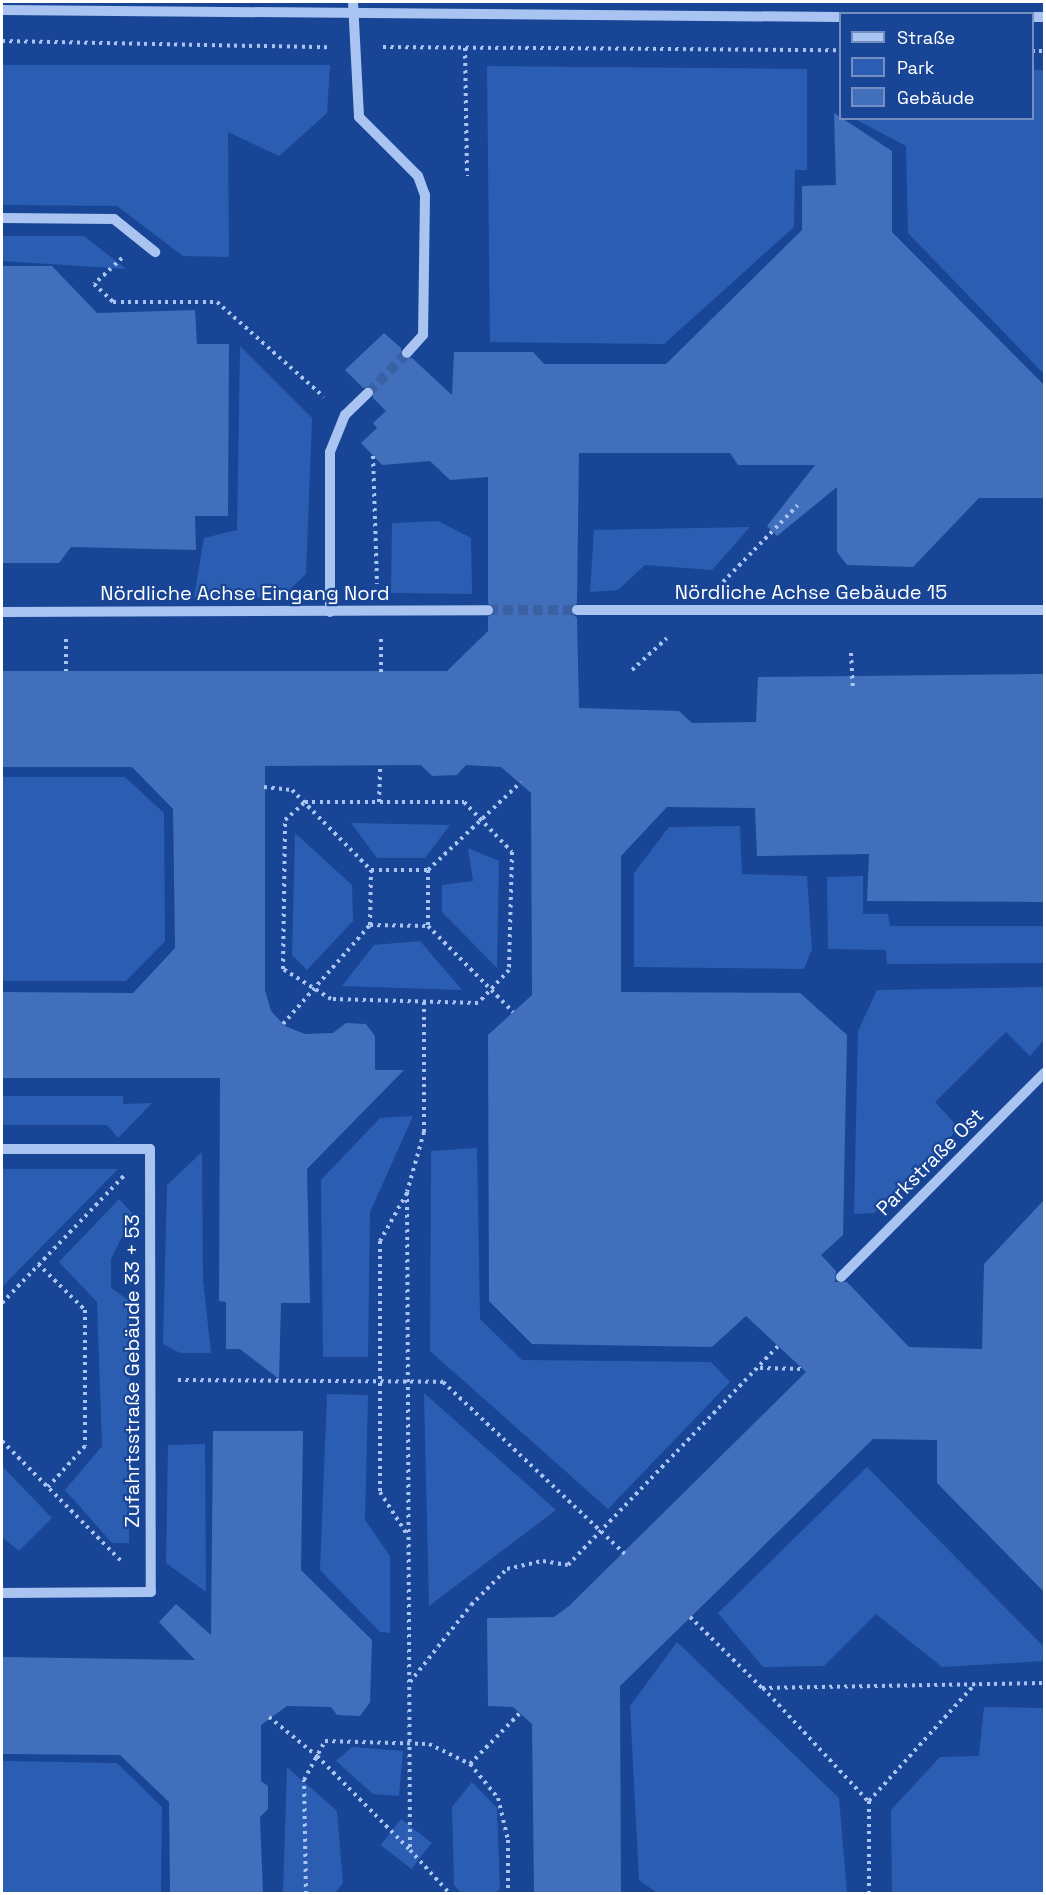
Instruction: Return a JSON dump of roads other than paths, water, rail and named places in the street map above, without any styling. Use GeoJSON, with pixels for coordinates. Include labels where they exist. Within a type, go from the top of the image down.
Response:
{"type":"FeatureCollection","features":[{"type":"Feature","properties":{"kind":"street"},"geometry":{"type":"LineString","coordinates":[[354,2],[354,47],[359,117],[418,176],[424,195],[423,335],[407,353]]}},
{"type":"Feature","properties":{"kind":"street"},"geometry":{"type":"LineString","coordinates":[[2,10],[354,15],[839,17]]}},
{"type":"Feature","properties":{"kind":"street"},"geometry":{"type":"LineString","coordinates":[[2,218],[114,219],[155,252]]}},
{"type":"Feature","properties":{"kind":"street"},"geometry":{"type":"LineString","coordinates":[[330,612],[330,452],[338,426],[368,393]]}},
{"type":"Feature","properties":{"kind":"street","name":"Nördliche Achse Gebäude 15"},"geometry":{"type":"LineString","coordinates":[[577,610],[1044,609]]}},
{"type":"Feature","properties":{"kind":"street","name":"Nördliche Achse Eingang Nord"},"geometry":{"type":"LineString","coordinates":[[2,612],[488,610]]}},
{"type":"Feature","properties":{"kind":"street","name":"Parkstraße Ost"},"geometry":{"type":"LineString","coordinates":[[841,1277],[1044,1072]]}},
{"type":"Feature","properties":{"kind":"street","name":"Zufahrtsstraße Gebäude 33 + 53"},"geometry":{"type":"LineString","coordinates":[[2,1149],[150,1149],[151,1592],[2,1593]]}},
{"type":"Feature","properties":{"kind":"tunnel"},"geometry":{"type":"LineString","coordinates":[[368,393],[407,353]]}},
{"type":"Feature","properties":{"kind":"tunnel"},"geometry":{"type":"LineString","coordinates":[[488,610],[577,610]]}}]}
